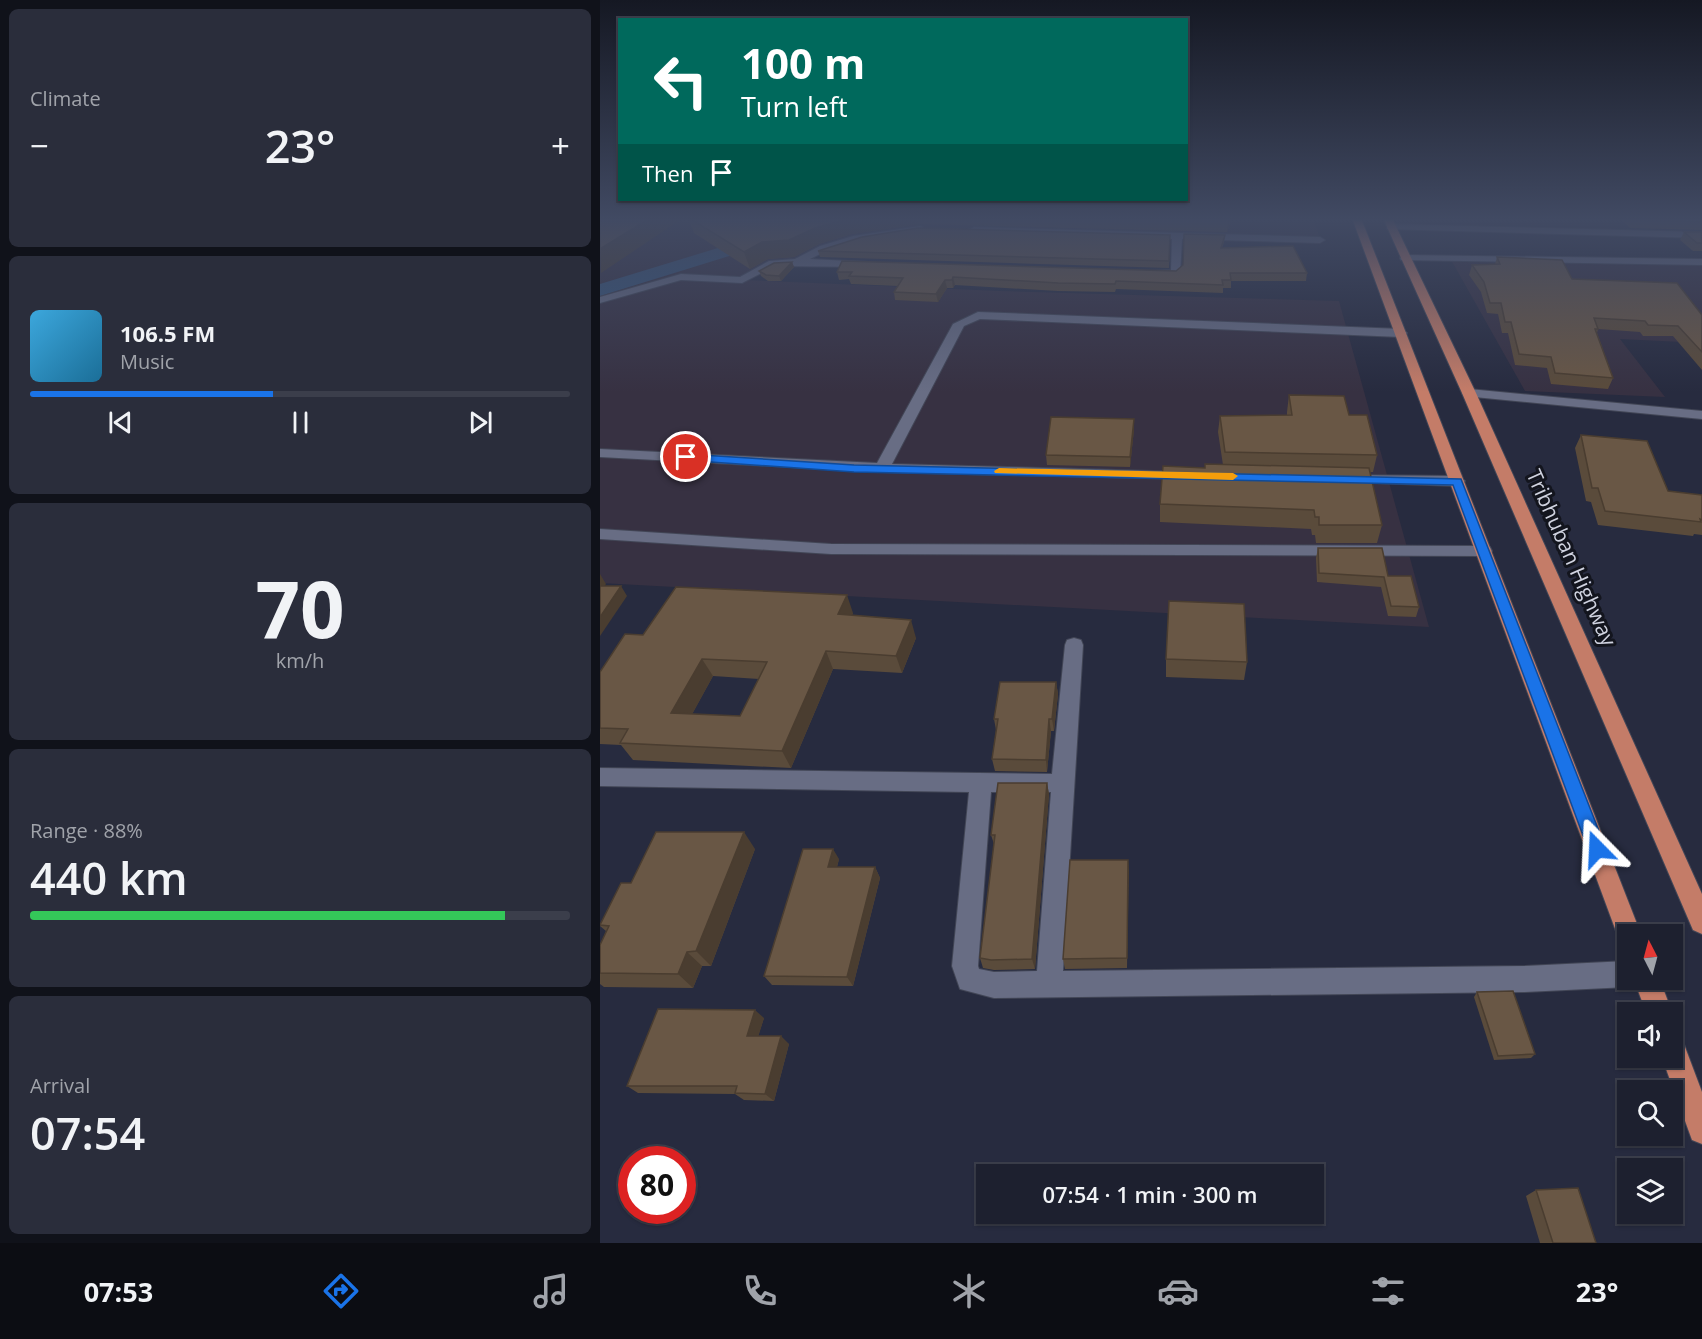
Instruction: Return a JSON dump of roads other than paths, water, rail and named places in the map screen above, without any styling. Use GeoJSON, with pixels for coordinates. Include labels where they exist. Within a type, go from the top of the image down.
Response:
{"type":"FeatureCollection","features":[{"type":"Feature","properties":{"kind":"highway"},"geometry":{"type":"LineString","coordinates":[[1379,276],[1625,924]]}},
{"type":"Feature","properties":{"kind":"highway","name":"Tribhuban Highway"},"geometry":{"type":"LineString","coordinates":[[1413,276],[1468,393],[1702,922]]}},
{"type":"Feature","properties":{"kind":"highway"},"geometry":{"type":"LineString","coordinates":[[1679,1068],[1702,1130]]}},
{"type":"Feature","properties":{"kind":"street"},"geometry":{"type":"LineString","coordinates":[[600,300],[681,277],[742,280],[749,276]]}},
{"type":"Feature","properties":{"kind":"street"},"geometry":{"type":"LineString","coordinates":[[882,468],[960,324],[978,315],[1401,333]]}},
{"type":"Feature","properties":{"kind":"street"},"geometry":{"type":"LineString","coordinates":[[1468,393],[1702,415]]}},
{"type":"Feature","properties":{"kind":"street"},"geometry":{"type":"LineString","coordinates":[[600,453],[882,468],[1202,476]]}},
{"type":"Feature","properties":{"kind":"street"},"geometry":{"type":"LineString","coordinates":[[1333,479],[1457,481]]}},
{"type":"Feature","properties":{"kind":"street"},"geometry":{"type":"LineString","coordinates":[[600,534],[831,549],[1484,551]]}},
{"type":"Feature","properties":{"kind":"street"},"geometry":{"type":"LineString","coordinates":[[1048,984],[1074,645]]}},
{"type":"Feature","properties":{"kind":"street"},"geometry":{"type":"LineString","coordinates":[[600,777],[1062,783]]}},
{"type":"Feature","properties":{"kind":"street"},"geometry":{"type":"LineString","coordinates":[[981,783],[965,966],[969,980],[994,985],[1526,979],[1617,975]]}},
{"type":"Feature","properties":{"kind":"waterway"},"geometry":{"type":"LineString","coordinates":[[600,290],[645,276]]}}]}
